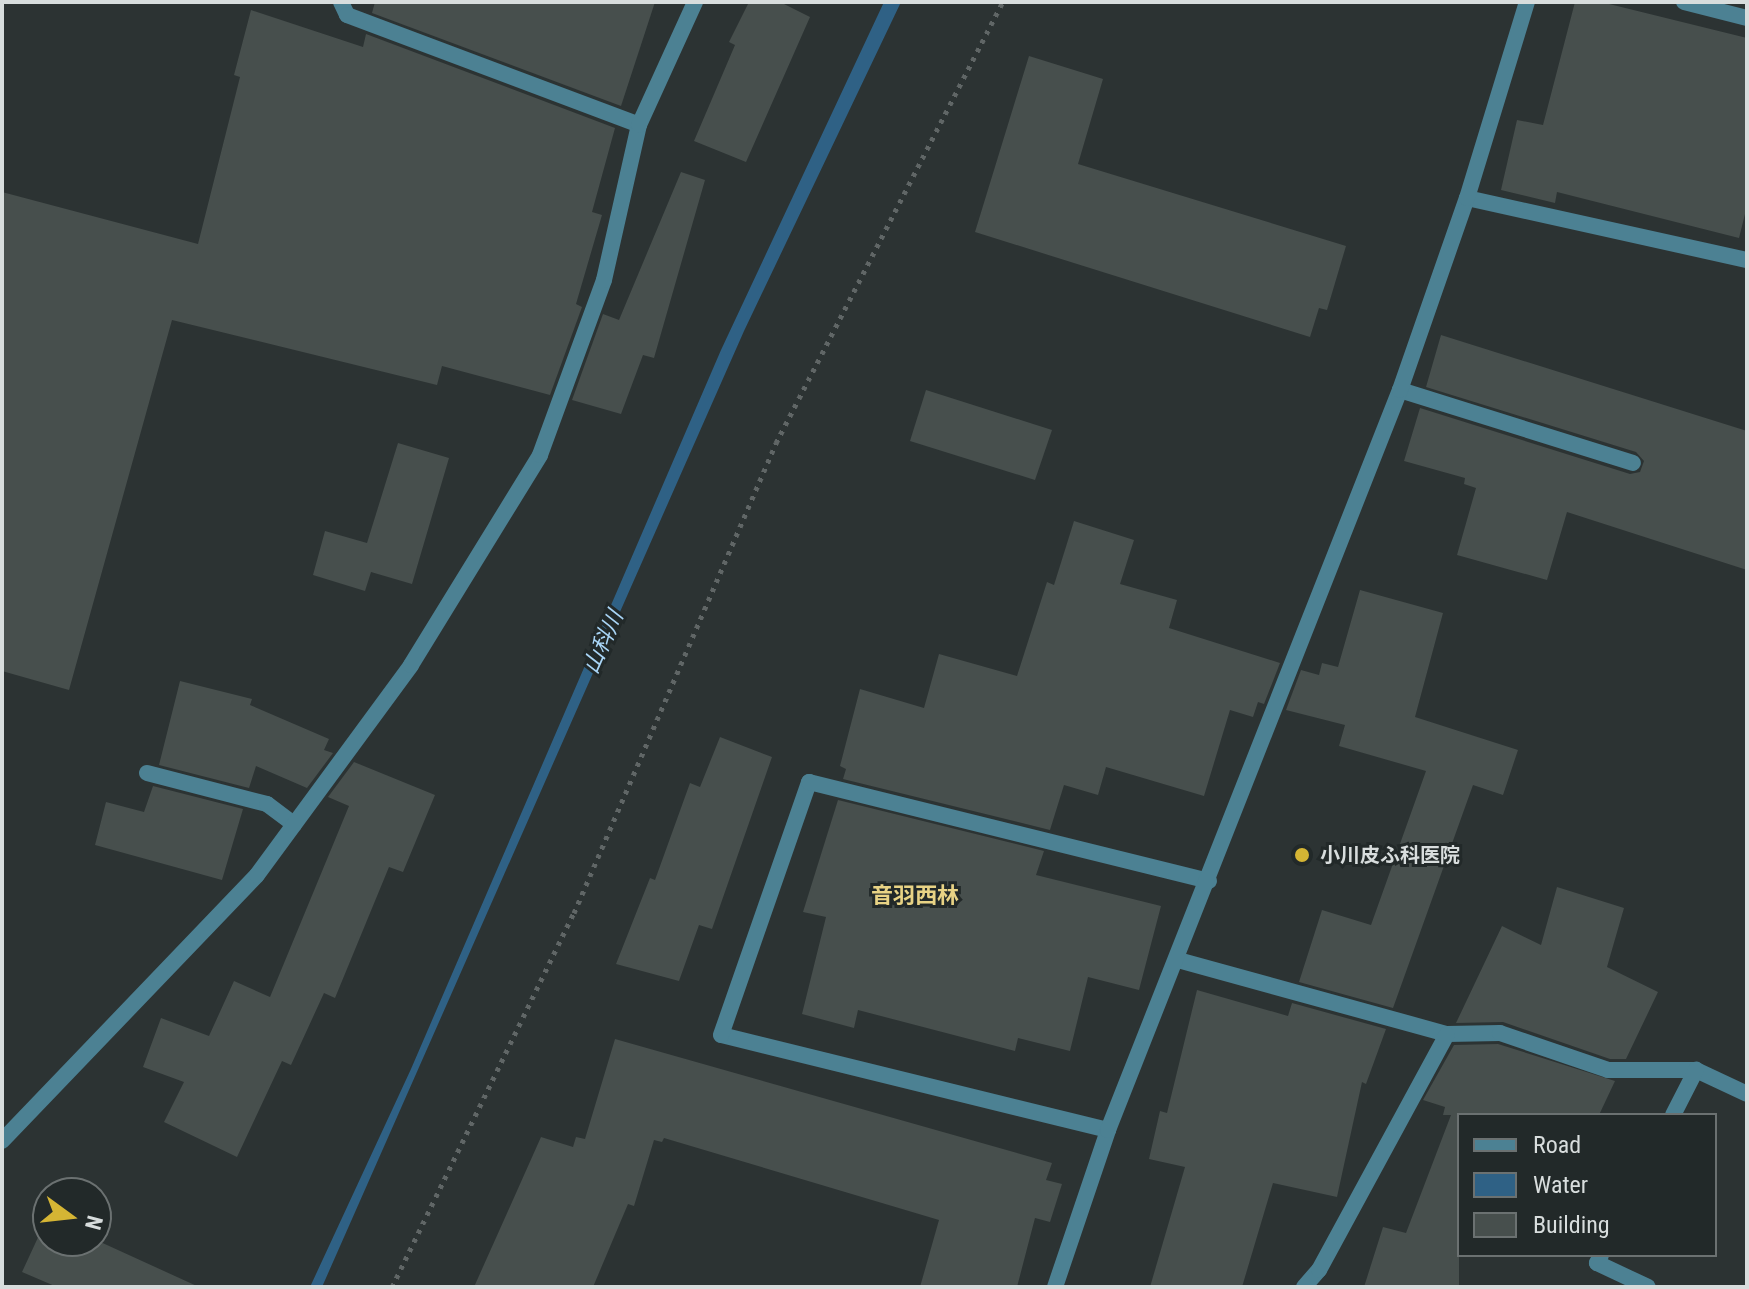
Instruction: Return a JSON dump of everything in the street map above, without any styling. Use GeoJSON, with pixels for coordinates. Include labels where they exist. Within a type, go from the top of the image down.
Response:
{"type":"FeatureCollection","features":[{"type":"Feature","properties":{"kind":"street"},"geometry":{"type":"LineString","coordinates":[[341,2],[347,15],[639,125]]}},
{"type":"Feature","properties":{"kind":"street"},"geometry":{"type":"LineString","coordinates":[[2,1141],[257,875],[411,665],[540,455],[604,280],[639,125],[695,2]]}},
{"type":"Feature","properties":{"kind":"street"},"geometry":{"type":"LineString","coordinates":[[1055,1287],[1108,1130],[1178,960],[1400,390],[1467,198],[1527,2]]}},
{"type":"Feature","properties":{"kind":"street"},"geometry":{"type":"LineString","coordinates":[[1684,2],[1747,18]]}},
{"type":"Feature","properties":{"kind":"street"},"geometry":{"type":"LineString","coordinates":[[1467,198],[1747,260]]}},
{"type":"Feature","properties":{"kind":"street"},"geometry":{"type":"LineString","coordinates":[[1400,390],[1633,463]]}},
{"type":"Feature","properties":{"kind":"street"},"geometry":{"type":"LineString","coordinates":[[147,773],[267,804],[294,824]]}},
{"type":"Feature","properties":{"kind":"street"},"geometry":{"type":"LineString","coordinates":[[1108,1130],[721,1035],[809,782],[1209,881]]}},
{"type":"Feature","properties":{"kind":"street"},"geometry":{"type":"LineString","coordinates":[[1178,960],[1447,1034],[1500,1033],[1608,1070],[1696,1070],[1747,1094]]}},
{"type":"Feature","properties":{"kind":"street"},"geometry":{"type":"LineString","coordinates":[[1304,1287],[1319,1270],[1447,1034]]}},
{"type":"Feature","properties":{"kind":"street"},"geometry":{"type":"LineString","coordinates":[[1674,1113],[1696,1070]]}},
{"type":"Feature","properties":{"kind":"street"},"geometry":{"type":"LineString","coordinates":[[1600,1257],[1597,1263],[1648,1287]]}},
{"type":"Feature","properties":{"kind":"path"},"geometry":{"type":"LineString","coordinates":[[392,1287],[574,913],[776,443],[1003,2]]}},
{"type":"Feature","properties":{"kind":"water","name":"山科川"},"geometry":{"type":"Polygon","coordinates":[[[884,2],[901,2],[744,331],[322,1287],[310,1287],[411,1069],[721,350],[884,2]]]}},
{"type":"Feature","properties":{"kind":"building"},"geometry":{"type":"Polygon","coordinates":[[[375,2],[655,2],[621,106],[372,13],[375,2]]]}},
{"type":"Feature","properties":{"kind":"building"},"geometry":{"type":"Polygon","coordinates":[[[749,2],[780,2],[810,17],[746,162],[694,141],[735,45],[729,42],[749,2]]]}},
{"type":"Feature","properties":{"kind":"building"},"geometry":{"type":"Polygon","coordinates":[[[1575,2],[1601,2],[1747,38],[1747,206],[1739,238],[1557,192],[1555,203],[1501,190],[1517,120],[1543,125],[1575,2]]]}},
{"type":"Feature","properties":{"kind":"building"},"geometry":{"type":"Polygon","coordinates":[[[251,10],[363,47],[366,34],[615,128],[592,212],[602,215],[576,304],[582,307],[550,395],[442,366],[437,385],[172,320],[69,690],[2,671],[2,192],[198,244],[240,77],[234,75],[251,10]]]}},
{"type":"Feature","properties":{"kind":"building"},"geometry":{"type":"Polygon","coordinates":[[[1029,56],[1103,79],[1078,164],[1346,246],[1327,310],[1319,308],[1310,337],[975,232],[1029,56]]]}},
{"type":"Feature","properties":{"kind":"building"},"geometry":{"type":"Polygon","coordinates":[[[681,172],[705,180],[654,358],[643,355],[621,414],[572,400],[603,314],[619,320],[681,172]]]}},
{"type":"Feature","properties":{"kind":"building"},"geometry":{"type":"Polygon","coordinates":[[[1441,335],[1747,431],[1747,570],[1567,512],[1547,580],[1457,555],[1476,488],[1464,484],[1465,478],[1404,461],[1420,408],[1630,474],[1640,472],[1644,461],[1636,452],[1426,387],[1441,335]]]}},
{"type":"Feature","properties":{"kind":"building"},"geometry":{"type":"Polygon","coordinates":[[[926,390],[1052,430],[1035,480],[910,441],[926,390]]]}},
{"type":"Feature","properties":{"kind":"building"},"geometry":{"type":"Polygon","coordinates":[[[398,443],[449,458],[412,584],[371,572],[365,591],[313,575],[325,531],[367,543],[398,443]]]}},
{"type":"Feature","properties":{"kind":"building"},"geometry":{"type":"Polygon","coordinates":[[[1074,521],[1134,540],[1120,584],[1177,600],[1169,628],[1280,663],[1264,704],[1258,702],[1253,717],[1230,710],[1204,796],[1106,767],[1098,795],[1064,785],[1050,830],[843,779],[846,769],[840,766],[860,689],[924,708],[939,654],[1017,676],[1047,582],[1054,585],[1074,521]]]}},
{"type":"Feature","properties":{"kind":"building"},"geometry":{"type":"Polygon","coordinates":[[[1360,590],[1443,613],[1415,717],[1518,750],[1503,795],[1473,785],[1393,1008],[1299,982],[1322,910],[1371,925],[1426,771],[1339,746],[1345,725],[1286,710],[1301,670],[1319,675],[1322,663],[1338,667],[1360,590]]]}},
{"type":"Feature","properties":{"kind":"building"},"geometry":{"type":"Polygon","coordinates":[[[180,681],[252,699],[250,705],[329,739],[324,750],[333,753],[307,788],[256,766],[249,788],[159,765],[180,681]]]}},
{"type":"Feature","properties":{"kind":"building"},"geometry":{"type":"Polygon","coordinates":[[[720,737],[772,757],[712,929],[699,925],[679,981],[616,964],[650,878],[655,880],[690,783],[700,787],[720,737]]]}},
{"type":"Feature","properties":{"kind":"building"},"geometry":{"type":"Polygon","coordinates":[[[354,762],[435,795],[403,872],[389,867],[335,998],[324,993],[291,1065],[282,1061],[237,1157],[164,1122],[184,1082],[143,1067],[161,1018],[209,1036],[234,981],[270,997],[349,806],[328,797],[354,762]]]}},
{"type":"Feature","properties":{"kind":"building"},"geometry":{"type":"Polygon","coordinates":[[[153,786],[243,809],[222,880],[95,845],[106,802],[144,812],[153,786]]]}},
{"type":"Feature","properties":{"kind":"building"},"geometry":{"type":"Polygon","coordinates":[[[838,800],[1044,851],[1036,875],[1161,906],[1139,990],[1088,977],[1070,1051],[1018,1038],[1015,1051],[858,1010],[854,1028],[802,1014],[826,917],[803,912],[838,800]]]}},
{"type":"Feature","properties":{"kind":"building"},"geometry":{"type":"Polygon","coordinates":[[[1557,887],[1624,908],[1607,967],[1658,992],[1626,1059],[1610,1059],[1503,1022],[1456,1023],[1502,926],[1541,945],[1557,887]]]}},
{"type":"Feature","properties":{"kind":"building"},"geometry":{"type":"Polygon","coordinates":[[[1197,990],[1288,1016],[1292,1003],[1386,1029],[1366,1084],[1362,1082],[1337,1197],[1273,1183],[1242,1287],[1150,1287],[1185,1167],[1149,1159],[1160,1111],[1167,1113],[1197,990]]]}},
{"type":"Feature","properties":{"kind":"building"},"geometry":{"type":"Polygon","coordinates":[[[615,1039],[1052,1163],[1046,1180],[1062,1184],[1050,1222],[1035,1218],[1017,1287],[920,1287],[939,1220],[664,1138],[662,1142],[654,1140],[634,1206],[628,1204],[593,1287],[474,1287],[541,1137],[573,1147],[576,1137],[585,1139],[615,1039]]]}},
{"type":"Feature","properties":{"kind":"building"},"geometry":{"type":"Polygon","coordinates":[[[1498,1044],[1615,1081],[1600,1113],[1457,1113],[1459,1287],[1364,1287],[1383,1227],[1406,1233],[1451,1115],[1443,1115],[1445,1107],[1423,1100],[1454,1045],[1498,1044]]]}},
{"type":"Feature","properties":{"kind":"building"},"geometry":{"type":"Polygon","coordinates":[[[112,1247],[199,1287],[57,1287],[22,1272],[32,1250],[32,1257],[112,1257],[112,1247]]]}},
{"type":"Feature","properties":{"kind":"place","name":"小川皮ふ科医院"},"geometry":{"type":"Point","coordinates":[1302,855]}},
{"type":"Feature","properties":{"kind":"district","name":"音羽西林"},"geometry":{"type":"Point","coordinates":[915,896]}}]}
